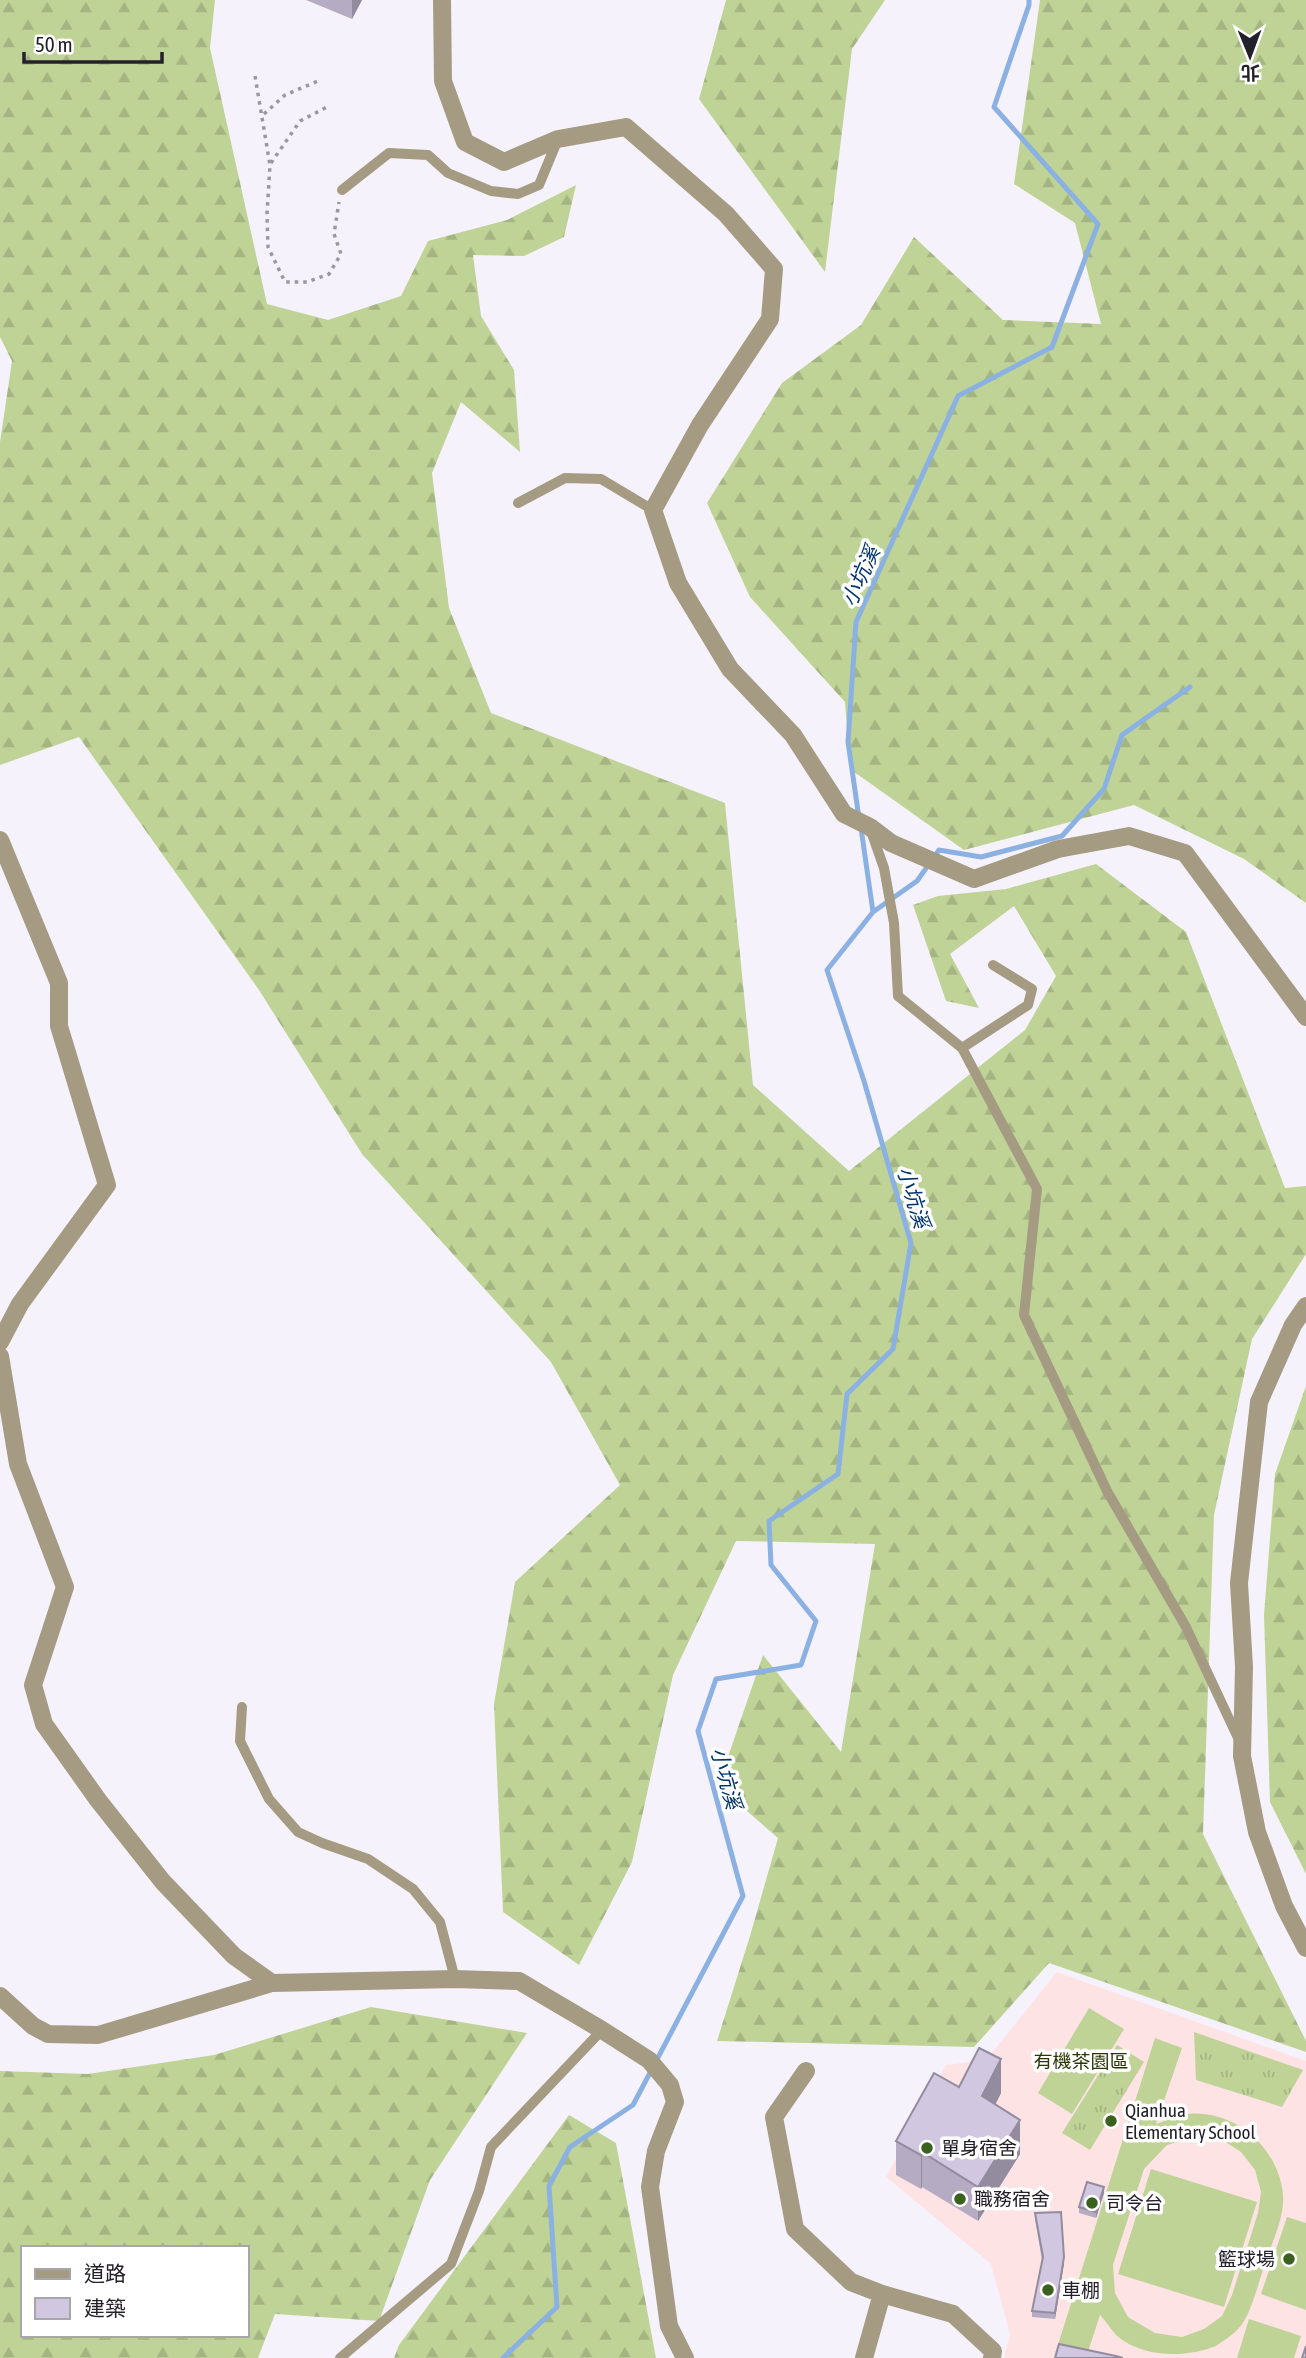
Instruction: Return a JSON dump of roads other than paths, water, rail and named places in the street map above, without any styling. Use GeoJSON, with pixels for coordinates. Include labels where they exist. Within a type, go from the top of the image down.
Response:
{"type":"FeatureCollection","features":[{"type":"Feature","properties":{"kind":"street"},"geometry":{"type":"LineString","coordinates":[[442,0],[443,81],[465,142],[503,162],[558,138],[626,127],[726,214],[774,269],[769,319],[700,425],[653,510],[678,583],[730,669],[793,735],[844,814],[870,827],[891,843],[974,879],[1058,849],[1129,836],[1185,853],[1306,1017]]}},
{"type":"Feature","properties":{"kind":"street"},"geometry":{"type":"LineString","coordinates":[[0,840],[59,984],[59,1026],[107,1185],[20,1304],[0,1342]]}},
{"type":"Feature","properties":{"kind":"street"},"geometry":{"type":"LineString","coordinates":[[1306,1306],[1293,1325],[1259,1402],[1239,1583],[1244,1667],[1242,1756],[1257,1832],[1284,1906],[1306,1948]]}},
{"type":"Feature","properties":{"kind":"street"},"geometry":{"type":"LineString","coordinates":[[0,1356],[18,1464],[65,1587],[33,1685],[44,1724],[98,1800],[163,1882],[234,1956],[272,1983]]}},
{"type":"Feature","properties":{"kind":"street"},"geometry":{"type":"LineString","coordinates":[[0,1996],[33,2026],[48,2034],[98,2035],[272,1983],[455,1979],[519,1981],[649,2060],[670,2085],[675,2102],[656,2151],[650,2187],[669,2326],[685,2358]]}},
{"type":"Feature","properties":{"kind":"street"},"geometry":{"type":"LineString","coordinates":[[806,2070],[774,2117],[795,2229],[852,2282],[953,2315],[993,2351],[992,2358]]}},
{"type":"Feature","properties":{"kind":"street"},"geometry":{"type":"LineString","coordinates":[[864,2358],[882,2294]]}},
{"type":"Feature","properties":{"kind":"lane"},"geometry":{"type":"LineString","coordinates":[[342,190],[389,153],[428,155],[448,173],[491,191],[518,194],[539,185],[558,138]]}},
{"type":"Feature","properties":{"kind":"lane"},"geometry":{"type":"LineString","coordinates":[[517,503],[565,478],[601,479],[653,510]]}},
{"type":"Feature","properties":{"kind":"lane"},"geometry":{"type":"LineString","coordinates":[[870,827],[884,868],[894,923],[898,996],[962,1048],[1037,1189],[1024,1315],[1107,1490],[1186,1627],[1242,1747]]}},
{"type":"Feature","properties":{"kind":"lane"},"geometry":{"type":"LineString","coordinates":[[962,1048],[1028,1005],[1032,989],[993,965]]}},
{"type":"Feature","properties":{"kind":"lane"},"geometry":{"type":"LineString","coordinates":[[242,1707],[240,1741],[270,1799],[298,1832],[368,1859],[413,1889],[440,1922],[455,1979]]}},
{"type":"Feature","properties":{"kind":"lane"},"geometry":{"type":"LineString","coordinates":[[340,2358],[451,2264],[479,2191],[491,2147],[602,2030]]}},
{"type":"Feature","properties":{"kind":"waterway","name":"小坑溪"},"geometry":{"type":"LineString","coordinates":[[859,818],[848,742],[856,622],[958,396],[1052,347],[1098,224],[994,107],[1029,0]]}},
{"type":"Feature","properties":{"kind":"waterway"},"geometry":{"type":"LineString","coordinates":[[873,912],[917,881],[939,850],[981,857],[1062,836],[1104,789],[1122,735],[1190,687]]}},
{"type":"Feature","properties":{"kind":"waterway","name":"小坑溪"},"geometry":{"type":"LineString","coordinates":[[503,2358],[557,2307],[549,2186],[570,2147],[633,2105],[743,1896],[698,1731],[716,1679],[801,1665],[816,1621],[771,1565],[769,1521],[838,1474],[847,1394],[893,1349],[911,1243],[864,1081],[827,970],[873,912],[861,828]]}},
{"type":"Feature","properties":{"kind":"place","name":"Qianhua Elementary School"},"geometry":{"type":"Point","coordinates":[1111,2121]}},
{"type":"Feature","properties":{"kind":"place","name":"單身宿舍"},"geometry":{"type":"Point","coordinates":[927,2148]}},
{"type":"Feature","properties":{"kind":"place","name":"職務宿舍"},"geometry":{"type":"Point","coordinates":[960,2199]}},
{"type":"Feature","properties":{"kind":"place","name":"司令台"},"geometry":{"type":"Point","coordinates":[1092,2203]}},
{"type":"Feature","properties":{"kind":"place","name":"籃球場"},"geometry":{"type":"Point","coordinates":[1289,2259]}},
{"type":"Feature","properties":{"kind":"place","name":"車棚"},"geometry":{"type":"Point","coordinates":[1048,2290]}},
{"type":"Feature","properties":{"kind":"park label","name":"有機茶園區"},"geometry":{"type":"Point","coordinates":[1081,2061]}}]}
